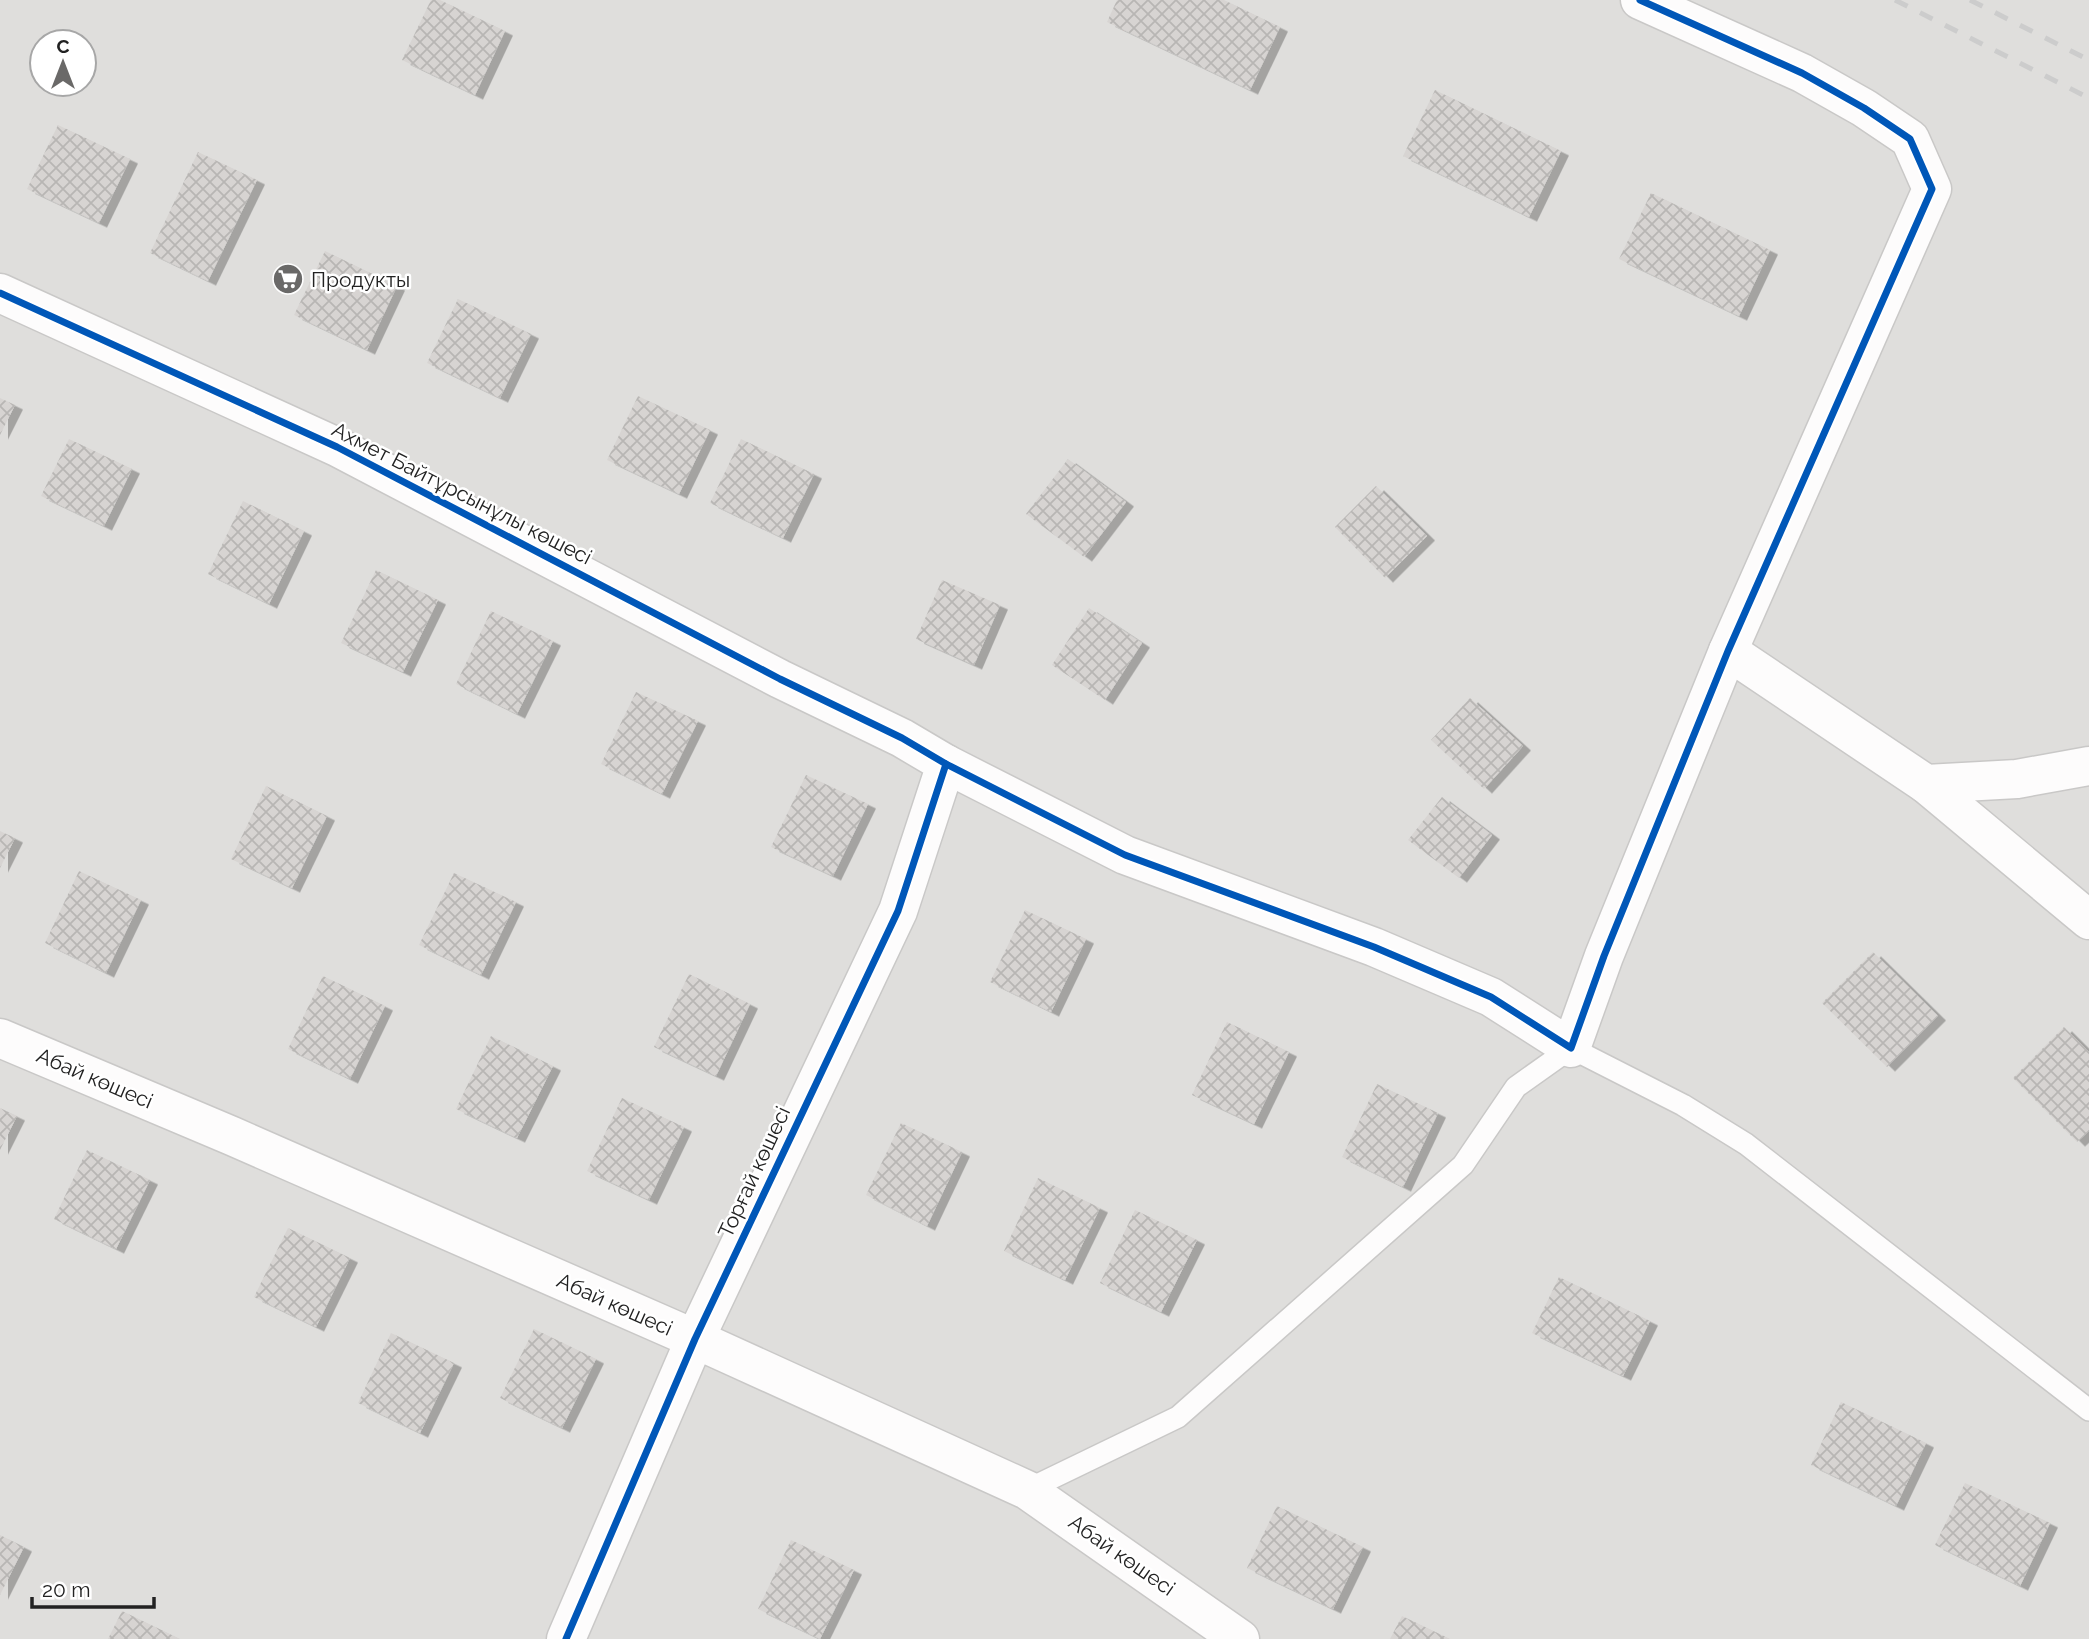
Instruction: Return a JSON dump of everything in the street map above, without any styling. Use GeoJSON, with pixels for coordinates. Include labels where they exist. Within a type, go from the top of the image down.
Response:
{"type":"FeatureCollection","features":[{"type":"Feature","properties":{"kind":"street"},"geometry":{"type":"LineString","coordinates":[[946,764],[1125,855],[1374,947],[1491,997],[1570,1048],[1604,956],[1728,651],[1931,189],[1910,139],[1864,108],[1802,73],[1640,0]]}},
{"type":"Feature","properties":{"kind":"street","name":"Ахмет Байтұрсынұлы көшесі"},"geometry":{"type":"LineString","coordinates":[[0,293],[337,447],[780,679],[902,738],[946,764]]}},
{"type":"Feature","properties":{"kind":"street"},"geometry":{"type":"LineString","coordinates":[[1728,651],[1926,784],[2089,920]]}},
{"type":"Feature","properties":{"kind":"street","name":"Торғай көшесі"},"geometry":{"type":"LineString","coordinates":[[566,1639],[695,1339],[898,911],[946,764]]}},
{"type":"Feature","properties":{"kind":"street"},"geometry":{"type":"LineString","coordinates":[[1926,784],[2017,779],[2089,766]]}},
{"type":"Feature","properties":{"kind":"street","name":"Абай көшесі"},"geometry":{"type":"LineString","coordinates":[[0,1038],[232,1136],[695,1339],[1027,1490],[1240,1639]]}},
{"type":"Feature","properties":{"kind":"lane"},"geometry":{"type":"LineString","coordinates":[[1027,1490],[1178,1418],[1463,1165],[1517,1087],[1570,1048],[1683,1105],[1746,1144],[2089,1410]]}},
{"type":"Feature","properties":{"kind":"shaded area"},"geometry":{"type":"Polygon","coordinates":[[[0,0],[2089,0],[2089,1639],[0,1639],[0,0]]]}},
{"type":"Feature","properties":{"kind":"building"},"geometry":{"type":"Polygon","coordinates":[[[431,0],[440,0],[505,31],[475,95],[402,60],[431,0]]]}},
{"type":"Feature","properties":{"kind":"building"},"geometry":{"type":"Polygon","coordinates":[[[1117,0],[1224,0],[1280,27],[1250,90],[1107,22],[1117,0]]]}},
{"type":"Feature","properties":{"kind":"building"},"geometry":{"type":"Polygon","coordinates":[[[1435,90],[1561,151],[1529,217],[1403,156],[1435,90]]]}},
{"type":"Feature","properties":{"kind":"building"},"geometry":{"type":"Polygon","coordinates":[[[58,125],[130,159],[99,223],[27,189],[58,125]]]}},
{"type":"Feature","properties":{"kind":"building"},"geometry":{"type":"Polygon","coordinates":[[[198,152],[257,180],[208,281],[150,253],[198,152]]]}},
{"type":"Feature","properties":{"kind":"building"},"geometry":{"type":"Polygon","coordinates":[[[1651,193],[1770,250],[1739,316],[1619,259],[1651,193]]]}},
{"type":"Feature","properties":{"kind":"building"},"geometry":{"type":"Polygon","coordinates":[[[325,251],[397,286],[367,350],[294,315],[325,251]]]}},
{"type":"Feature","properties":{"kind":"building"},"geometry":{"type":"Polygon","coordinates":[[[458,299],[531,334],[500,398],[427,363],[458,299]]]}},
{"type":"Feature","properties":{"kind":"building"},"geometry":{"type":"Polygon","coordinates":[[[638,396],[710,430],[679,494],[607,460],[638,396]]]}},
{"type":"Feature","properties":{"kind":"building"},"geometry":{"type":"Polygon","coordinates":[[[0,398],[15,405],[0,435],[0,398]]]}},
{"type":"Feature","properties":{"kind":"building"},"geometry":{"type":"Polygon","coordinates":[[[69,439],[132,469],[104,526],[41,496],[69,439]]]}},
{"type":"Feature","properties":{"kind":"building"},"geometry":{"type":"Polygon","coordinates":[[[741,439],[814,474],[783,538],[710,503],[741,439]]]}},
{"type":"Feature","properties":{"kind":"building"},"geometry":{"type":"Polygon","coordinates":[[[1068,459],[1126,502],[1084,557],[1026,514],[1068,459]]]}},
{"type":"Feature","properties":{"kind":"building"},"geometry":{"type":"Polygon","coordinates":[[[1376,486],[1427,536],[1385,578],[1335,527],[1376,486]]]}},
{"type":"Feature","properties":{"kind":"building"},"geometry":{"type":"Polygon","coordinates":[[[243,501],[304,531],[269,604],[208,574],[243,501]]]}},
{"type":"Feature","properties":{"kind":"building"},"geometry":{"type":"Polygon","coordinates":[[[376,570],[438,600],[403,672],[341,643],[376,570]]]}},
{"type":"Feature","properties":{"kind":"building"},"geometry":{"type":"Polygon","coordinates":[[[942,580],[1000,605],[974,665],[916,639],[942,580]]]}},
{"type":"Feature","properties":{"kind":"building"},"geometry":{"type":"Polygon","coordinates":[[[1089,608],[1142,643],[1105,700],[1052,665],[1089,608]]]}},
{"type":"Feature","properties":{"kind":"building"},"geometry":{"type":"Polygon","coordinates":[[[491,611],[553,641],[517,714],[456,684],[491,611]]]}},
{"type":"Feature","properties":{"kind":"building"},"geometry":{"type":"Polygon","coordinates":[[[636,692],[698,721],[662,794],[601,764],[636,692]]]}},
{"type":"Feature","properties":{"kind":"building"},"geometry":{"type":"Polygon","coordinates":[[[1470,698],[1523,746],[1484,789],[1431,740],[1470,698]]]}},
{"type":"Feature","properties":{"kind":"building"},"geometry":{"type":"Polygon","coordinates":[[[806,775],[868,804],[833,876],[771,847],[806,775]]]}},
{"type":"Feature","properties":{"kind":"building"},"geometry":{"type":"Polygon","coordinates":[[[266,786],[327,816],[292,888],[231,859],[266,786]]]}},
{"type":"Feature","properties":{"kind":"building"},"geometry":{"type":"Polygon","coordinates":[[[1442,797],[1492,835],[1459,878],[1408,840],[1442,797]]]}},
{"type":"Feature","properties":{"kind":"building"},"geometry":{"type":"Polygon","coordinates":[[[0,831],[15,838],[0,868],[0,831]]]}},
{"type":"Feature","properties":{"kind":"building"},"geometry":{"type":"Polygon","coordinates":[[[79,871],[141,900],[106,973],[45,943],[79,871]]]}},
{"type":"Feature","properties":{"kind":"building"},"geometry":{"type":"Polygon","coordinates":[[[454,873],[516,902],[481,975],[419,945],[454,873]]]}},
{"type":"Feature","properties":{"kind":"building"},"geometry":{"type":"Polygon","coordinates":[[[1025,910],[1086,939],[1051,1012],[990,982],[1025,910]]]}},
{"type":"Feature","properties":{"kind":"building"},"geometry":{"type":"Polygon","coordinates":[[[1873,952],[1938,1016],[1887,1067],[1822,1003],[1873,952]]]}},
{"type":"Feature","properties":{"kind":"building"},"geometry":{"type":"Polygon","coordinates":[[[689,974],[750,1004],[716,1076],[654,1047],[689,974]]]}},
{"type":"Feature","properties":{"kind":"building"},"geometry":{"type":"Polygon","coordinates":[[[323,976],[385,1006],[350,1079],[288,1049],[323,976]]]}},
{"type":"Feature","properties":{"kind":"building"},"geometry":{"type":"Polygon","coordinates":[[[1227,1022],[1289,1052],[1254,1124],[1192,1095],[1227,1022]]]}},
{"type":"Feature","properties":{"kind":"building"},"geometry":{"type":"Polygon","coordinates":[[[2064,1027],[2089,1052],[2089,1131],[2077,1142],[2013,1078],[2064,1027]]]}},
{"type":"Feature","properties":{"kind":"building"},"geometry":{"type":"Polygon","coordinates":[[[491,1036],[553,1066],[517,1138],[456,1109],[491,1036]]]}},
{"type":"Feature","properties":{"kind":"building"},"geometry":{"type":"Polygon","coordinates":[[[1377,1084],[1438,1113],[1403,1187],[1342,1157],[1377,1084]]]}},
{"type":"Feature","properties":{"kind":"building"},"geometry":{"type":"Polygon","coordinates":[[[622,1098],[684,1127],[649,1200],[587,1171],[622,1098]]]}},
{"type":"Feature","properties":{"kind":"building"},"geometry":{"type":"Polygon","coordinates":[[[0,1108],[17,1116],[0,1150],[0,1108]]]}},
{"type":"Feature","properties":{"kind":"building"},"geometry":{"type":"Polygon","coordinates":[[[901,1123],[962,1152],[927,1226],[866,1195],[901,1123]]]}},
{"type":"Feature","properties":{"kind":"building"},"geometry":{"type":"Polygon","coordinates":[[[87,1150],[150,1180],[116,1249],[54,1219],[87,1150]]]}},
{"type":"Feature","properties":{"kind":"building"},"geometry":{"type":"Polygon","coordinates":[[[1038,1178],[1100,1208],[1065,1280],[1004,1251],[1038,1178]]]}},
{"type":"Feature","properties":{"kind":"building"},"geometry":{"type":"Polygon","coordinates":[[[1135,1210],[1197,1240],[1161,1312],[1100,1283],[1135,1210]]]}},
{"type":"Feature","properties":{"kind":"building"},"geometry":{"type":"Polygon","coordinates":[[[288,1228],[350,1258],[316,1327],[254,1297],[288,1228]]]}},
{"type":"Feature","properties":{"kind":"building"},"geometry":{"type":"Polygon","coordinates":[[[1559,1277],[1650,1321],[1623,1376],[1532,1333],[1559,1277]]]}},
{"type":"Feature","properties":{"kind":"building"},"geometry":{"type":"Polygon","coordinates":[[[534,1329],[596,1359],[562,1428],[500,1398],[534,1329]]]}},
{"type":"Feature","properties":{"kind":"building"},"geometry":{"type":"Polygon","coordinates":[[[391,1333],[454,1363],[420,1433],[358,1403],[391,1333]]]}},
{"type":"Feature","properties":{"kind":"building"},"geometry":{"type":"Polygon","coordinates":[[[1841,1402],[1926,1443],[1896,1506],[1811,1465],[1841,1402]]]}},
{"type":"Feature","properties":{"kind":"building"},"geometry":{"type":"Polygon","coordinates":[[[1965,1483],[2050,1523],[2020,1586],[1935,1545],[1965,1483]]]}},
{"type":"Feature","properties":{"kind":"building"},"geometry":{"type":"Polygon","coordinates":[[[1277,1506],[1363,1547],[1333,1609],[1247,1568],[1277,1506]]]}},
{"type":"Feature","properties":{"kind":"building"},"geometry":{"type":"Polygon","coordinates":[[[0,1535],[24,1547],[0,1595],[0,1535]]]}},
{"type":"Feature","properties":{"kind":"building"},"geometry":{"type":"Polygon","coordinates":[[[791,1540],[854,1570],[820,1639],[758,1609],[791,1540]]]}},
{"type":"Feature","properties":{"kind":"building"},"geometry":{"type":"Polygon","coordinates":[[[122,1611],[180,1639],[108,1639],[122,1611]]]}},
{"type":"Feature","properties":{"kind":"building"},"geometry":{"type":"Polygon","coordinates":[[[1402,1616],[1450,1639],[1390,1639],[1402,1616]]]}},
{"type":"Feature","properties":{"kind":"railway"},"geometry":{"type":"LineString","coordinates":[[1895,0],[2089,98]]}},
{"type":"Feature","properties":{"kind":"railway"},"geometry":{"type":"LineString","coordinates":[[1970,0],[2089,60]]}},
{"type":"Feature","properties":{"kind":"cycle path"},"geometry":{"type":"LineString","coordinates":[[946,764],[1125,855],[1374,947],[1491,997],[1571,1048],[1604,956],[1728,651],[1932,189],[1910,139],[1864,108],[1802,73],[1640,0]]}},
{"type":"Feature","properties":{"kind":"cycle path"},"geometry":{"type":"LineString","coordinates":[[0,293],[337,447],[780,679],[902,738],[946,764],[898,911],[695,1339],[566,1639]]}},
{"type":"Feature","properties":{"kind":"place","name":"Продукты"},"geometry":{"type":"Point","coordinates":[288,279]}}]}
